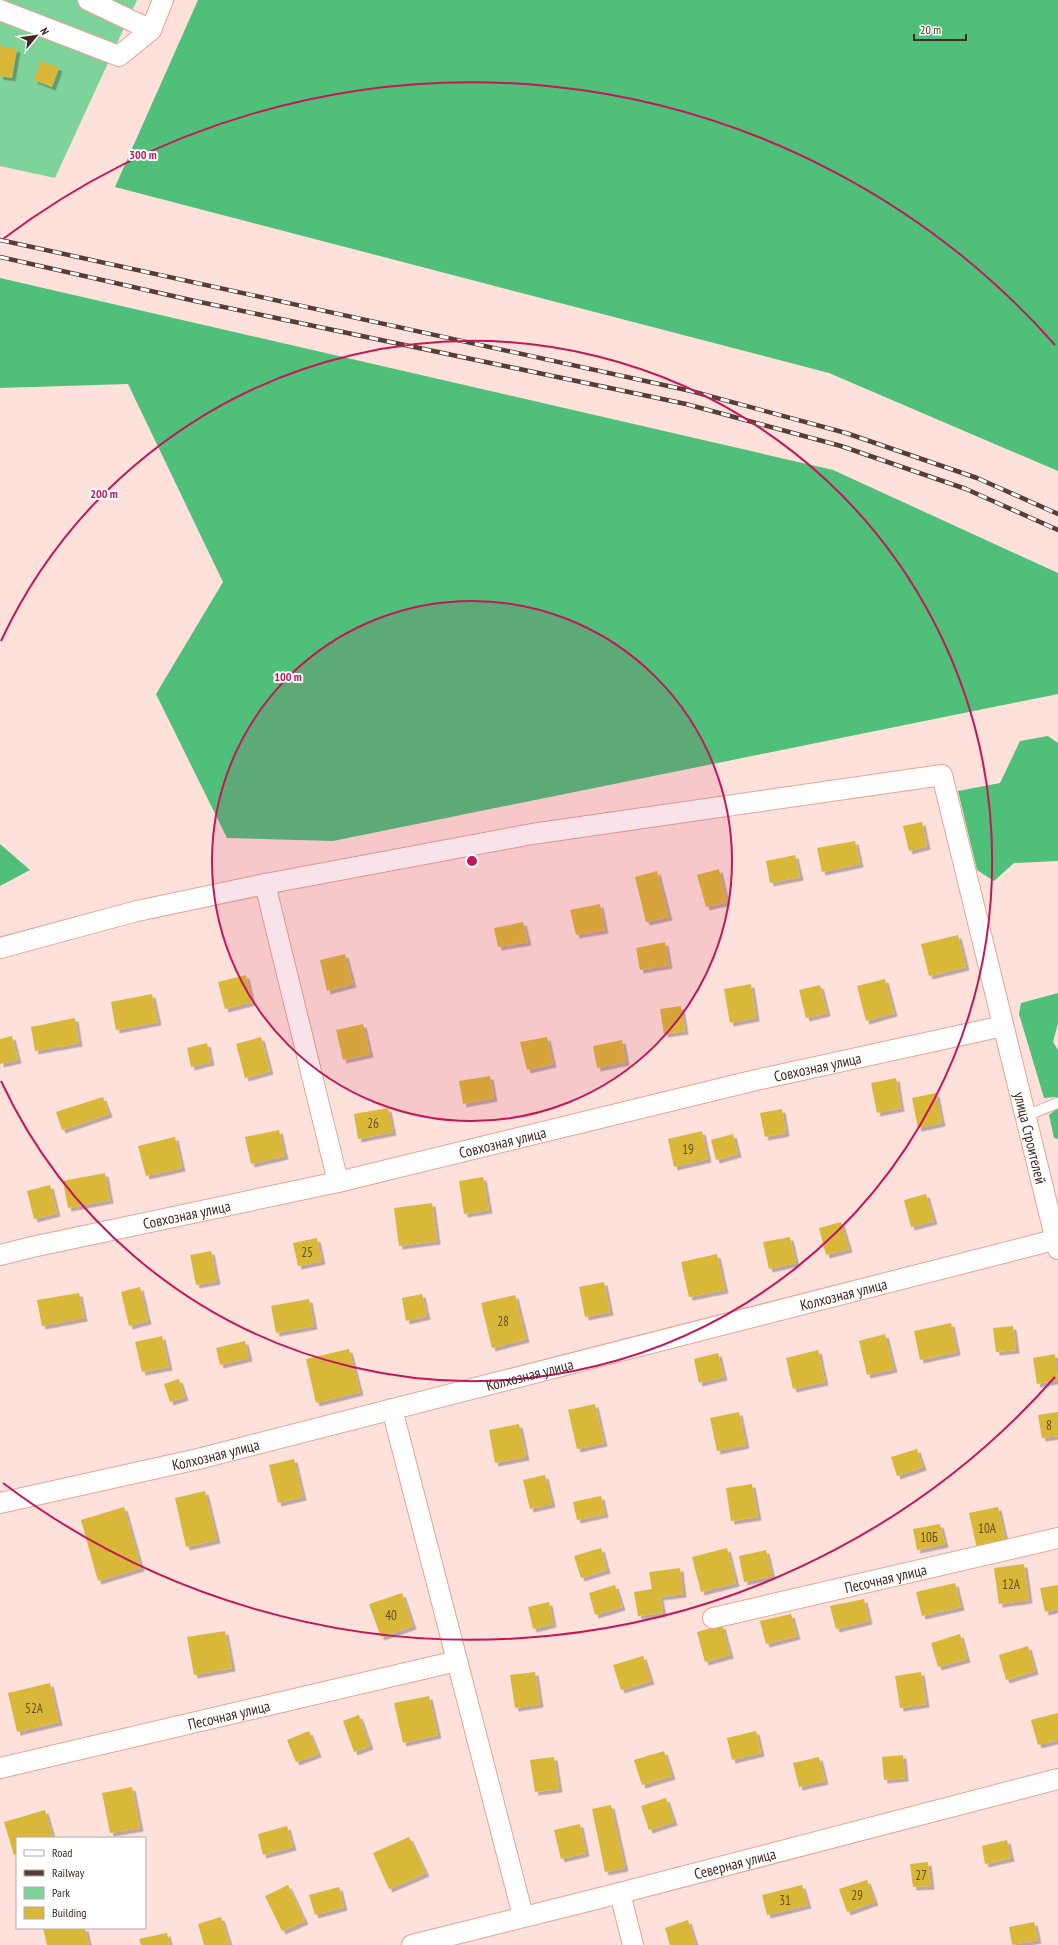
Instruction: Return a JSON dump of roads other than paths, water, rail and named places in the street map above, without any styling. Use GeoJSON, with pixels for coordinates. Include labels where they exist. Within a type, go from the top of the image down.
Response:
{"type":"FeatureCollection","features":[{"type":"Feature","properties":{"kind":"street"},"geometry":{"type":"LineString","coordinates":[[88,0],[151,30]]}},
{"type":"Feature","properties":{"kind":"street"},"geometry":{"type":"LineString","coordinates":[[0,10],[119,56],[151,30],[163,0]]}},
{"type":"Feature","properties":{"kind":"street","name":"улица Строителей"},"geometry":{"type":"LineString","coordinates":[[265,884],[532,834],[942,775],[1057,1242]]}},
{"type":"Feature","properties":{"kind":"street"},"geometry":{"type":"LineString","coordinates":[[0,948],[137,911],[265,884],[338,1182]]}},
{"type":"Feature","properties":{"kind":"street","name":"Совхозная улица"},"geometry":{"type":"LineString","coordinates":[[0,1255],[338,1182],[756,1080],[1003,1026]]}},
{"type":"Feature","properties":{"kind":"street","name":"Колхозная улица"},"geometry":{"type":"LineString","coordinates":[[0,1503],[198,1459],[1057,1242]]}},
{"type":"Feature","properties":{"kind":"street"},"geometry":{"type":"LineString","coordinates":[[392,1409],[523,1916]]}},
{"type":"Feature","properties":{"kind":"street","name":"Песочная улица"},"geometry":{"type":"LineString","coordinates":[[713,1618],[1058,1538]]}},
{"type":"Feature","properties":{"kind":"street","name":"Песочная улица"},"geometry":{"type":"LineString","coordinates":[[0,1768],[457,1660]]}},
{"type":"Feature","properties":{"kind":"street","name":"Северная улица"},"geometry":{"type":"LineString","coordinates":[[412,1945],[523,1916],[620,1893],[1058,1779]]}},
{"type":"Feature","properties":{"kind":"street"},"geometry":{"type":"LineString","coordinates":[[620,1893],[633,1945]]}},
{"type":"Feature","properties":{"kind":"lane"},"geometry":{"type":"LineString","coordinates":[[1025,1116],[1058,1103]]}},
{"type":"Feature","properties":{"kind":"railway"},"geometry":{"type":"LineString","coordinates":[[0,240],[691,391],[846,433],[977,478],[1058,514]]}},
{"type":"Feature","properties":{"kind":"railway"},"geometry":{"type":"LineString","coordinates":[[0,257],[195,301],[686,404],[841,446],[966,489],[1058,530]]}}]}
